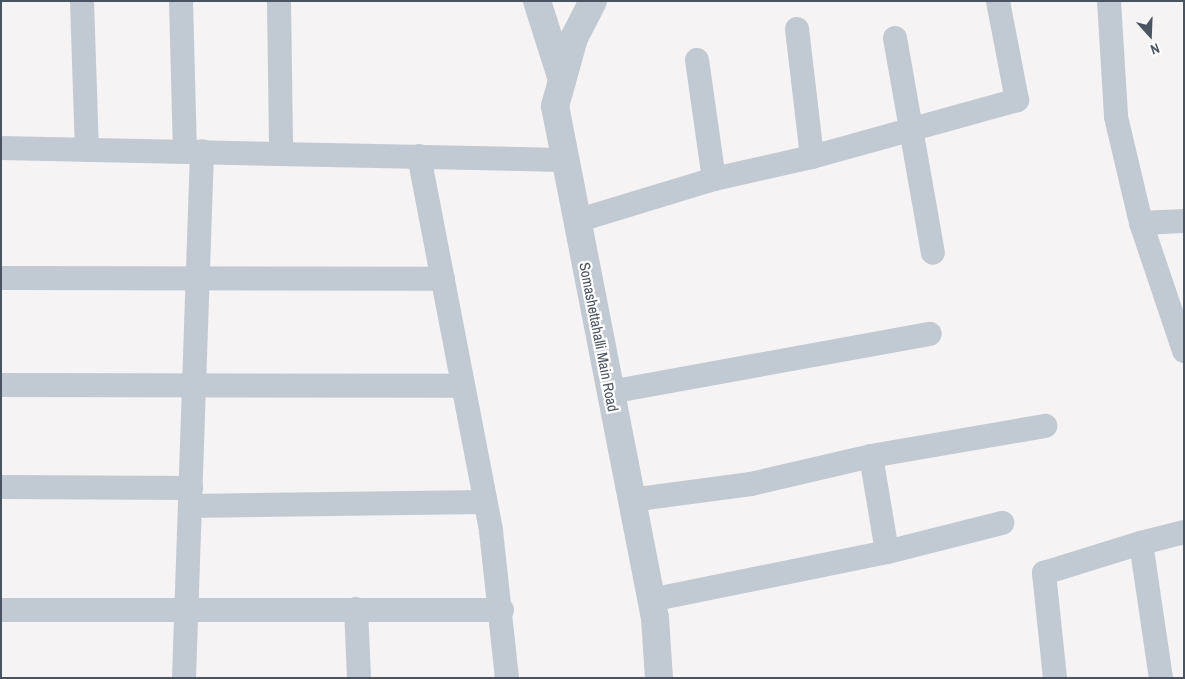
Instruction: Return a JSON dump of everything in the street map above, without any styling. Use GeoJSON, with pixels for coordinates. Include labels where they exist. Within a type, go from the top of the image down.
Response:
{"type":"FeatureCollection","features":[{"type":"Feature","properties":{"kind":"street"},"geometry":{"type":"LineString","coordinates":[[82,1],[87,150]]}},
{"type":"Feature","properties":{"kind":"street"},"geometry":{"type":"LineString","coordinates":[[181,1],[194,151],[198,278],[184,678]]}},
{"type":"Feature","properties":{"kind":"street"},"geometry":{"type":"LineString","coordinates":[[279,1],[281,153]]}},
{"type":"Feature","properties":{"kind":"street"},"geometry":{"type":"LineString","coordinates":[[536,1],[562,80]]}},
{"type":"Feature","properties":{"kind":"street","name":"Somashettahalli Main Road"},"geometry":{"type":"LineString","coordinates":[[593,1],[574,38],[555,106],[564,160],[652,600],[659,678]]}},
{"type":"Feature","properties":{"kind":"street"},"geometry":{"type":"LineString","coordinates":[[576,221],[714,179],[910,132],[1017,100],[998,1]]}},
{"type":"Feature","properties":{"kind":"street"},"geometry":{"type":"LineString","coordinates":[[1109,1],[1116,117],[1141,223],[1184,351]]}},
{"type":"Feature","properties":{"kind":"street"},"geometry":{"type":"LineString","coordinates":[[797,29],[812,157]]}},
{"type":"Feature","properties":{"kind":"street"},"geometry":{"type":"LineString","coordinates":[[895,38],[910,132],[933,253]]}},
{"type":"Feature","properties":{"kind":"street"},"geometry":{"type":"LineString","coordinates":[[697,60],[714,179]]}},
{"type":"Feature","properties":{"kind":"street"},"geometry":{"type":"LineString","coordinates":[[1,148],[564,160]]}},
{"type":"Feature","properties":{"kind":"street"},"geometry":{"type":"LineString","coordinates":[[419,156],[485,502],[502,610],[507,678]]}},
{"type":"Feature","properties":{"kind":"street"},"geometry":{"type":"LineString","coordinates":[[1141,223],[1184,221]]}},
{"type":"Feature","properties":{"kind":"street"},"geometry":{"type":"LineString","coordinates":[[1,278],[443,279]]}},
{"type":"Feature","properties":{"kind":"street"},"geometry":{"type":"LineString","coordinates":[[610,392],[930,334]]}},
{"type":"Feature","properties":{"kind":"street"},"geometry":{"type":"LineString","coordinates":[[1,386],[463,386]]}},
{"type":"Feature","properties":{"kind":"street"},"geometry":{"type":"LineString","coordinates":[[631,500],[751,484],[871,456],[1045,426]]}},
{"type":"Feature","properties":{"kind":"street"},"geometry":{"type":"LineString","coordinates":[[871,456],[887,552]]}},
{"type":"Feature","properties":{"kind":"street"},"geometry":{"type":"LineString","coordinates":[[1,487],[191,497],[485,502]]}},
{"type":"Feature","properties":{"kind":"street"},"geometry":{"type":"LineString","coordinates":[[652,600],[887,552],[1002,523]]}},
{"type":"Feature","properties":{"kind":"street"},"geometry":{"type":"LineString","coordinates":[[1055,678],[1044,573],[1140,543],[1184,532]]}},
{"type":"Feature","properties":{"kind":"street"},"geometry":{"type":"LineString","coordinates":[[1140,543],[1161,678]]}},
{"type":"Feature","properties":{"kind":"street"},"geometry":{"type":"LineString","coordinates":[[1,610],[502,610]]}},
{"type":"Feature","properties":{"kind":"street"},"geometry":{"type":"LineString","coordinates":[[356,610],[359,678]]}}]}
